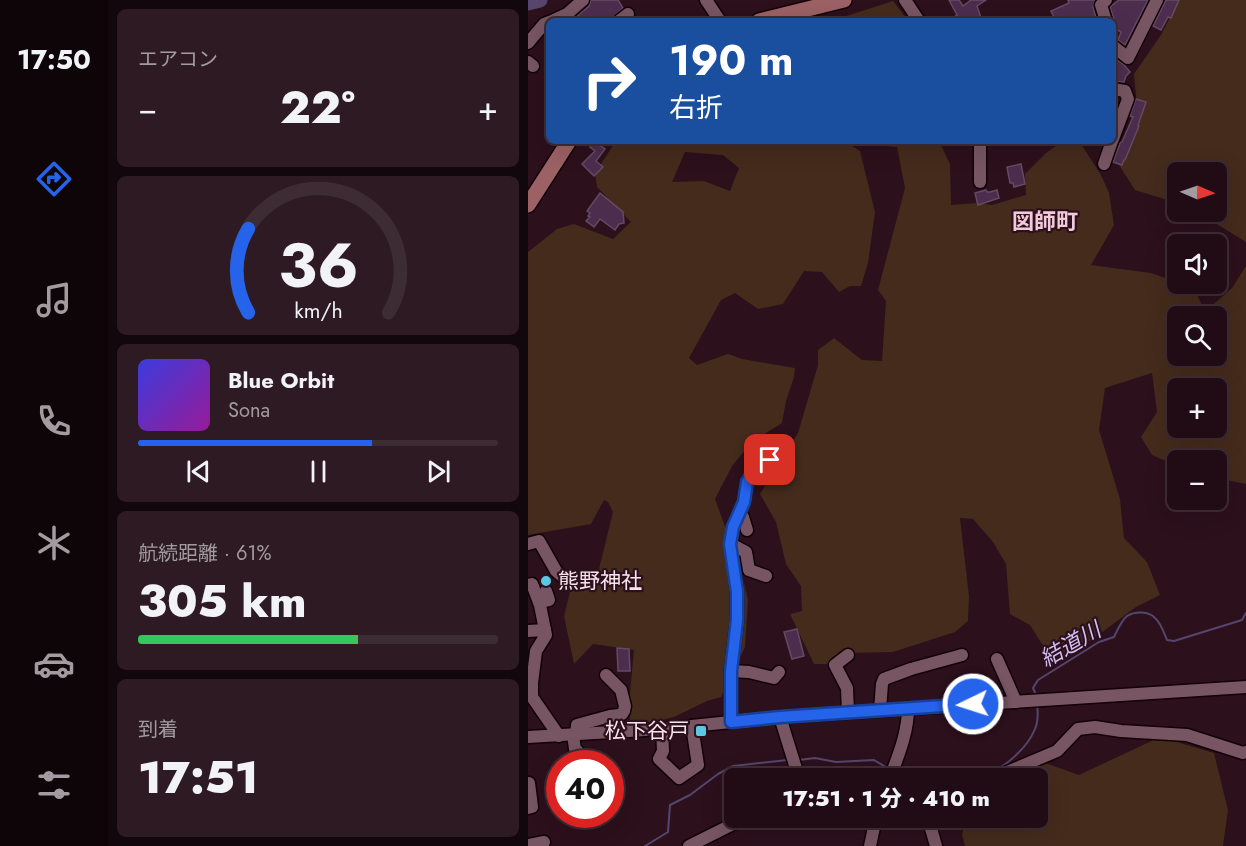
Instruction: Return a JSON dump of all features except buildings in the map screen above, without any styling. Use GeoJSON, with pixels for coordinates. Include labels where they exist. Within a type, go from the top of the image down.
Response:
{"type":"FeatureCollection","features":[{"type":"Feature","properties":{"kind":"main road"},"geometry":{"type":"LineString","coordinates":[[766,18],[792,6],[839,1]]}},
{"type":"Feature","properties":{"kind":"main road"},"geometry":{"type":"LineString","coordinates":[[530,201],[567,144]]}},
{"type":"Feature","properties":{"kind":"street"},"geometry":{"type":"LineString","coordinates":[[560,2],[570,18],[583,0]]}},
{"type":"Feature","properties":{"kind":"street"},"geometry":{"type":"LineString","coordinates":[[706,0],[718,18]]}},
{"type":"Feature","properties":{"kind":"street"},"geometry":{"type":"LineString","coordinates":[[905,0],[917,18]]}},
{"type":"Feature","properties":{"kind":"street"},"geometry":{"type":"LineString","coordinates":[[1105,18],[1101,5],[1106,0]]}},
{"type":"Feature","properties":{"kind":"street"},"geometry":{"type":"LineString","coordinates":[[1116,48],[1128,58],[1157,0]]}},
{"type":"Feature","properties":{"kind":"street"},"geometry":{"type":"LineString","coordinates":[[528,43],[546,23]]}},
{"type":"Feature","properties":{"kind":"street"},"geometry":{"type":"LineString","coordinates":[[1116,90],[1125,91],[1128,99],[1116,132]]}},
{"type":"Feature","properties":{"kind":"street"},"geometry":{"type":"LineString","coordinates":[[981,144],[981,182]]}},
{"type":"Feature","properties":{"kind":"street"},"geometry":{"type":"LineString","coordinates":[[1104,164],[1112,144]]}},
{"type":"Feature","properties":{"kind":"street"},"geometry":{"type":"LineString","coordinates":[[731,722],[731,671],[737,620],[737,592],[730,544],[735,516],[744,502],[747,482],[753,472],[770,460]]}},
{"type":"Feature","properties":{"kind":"street"},"geometry":{"type":"LineString","coordinates":[[735,516],[743,517],[747,530]]}},
{"type":"Feature","properties":{"kind":"street"},"geometry":{"type":"LineString","coordinates":[[528,544],[539,541],[556,571],[569,582],[581,580]]}},
{"type":"Feature","properties":{"kind":"street"},"geometry":{"type":"LineString","coordinates":[[730,544],[746,552],[749,570],[766,576]]}},
{"type":"Feature","properties":{"kind":"street"},"geometry":{"type":"LineString","coordinates":[[528,585],[532,584],[539,603],[546,635],[536,651],[530,697],[559,736]]}},
{"type":"Feature","properties":{"kind":"street"},"geometry":{"type":"LineString","coordinates":[[539,603],[549,600],[546,591]]}},
{"type":"Feature","properties":{"kind":"street"},"geometry":{"type":"LineString","coordinates":[[528,631],[545,630]]}},
{"type":"Feature","properties":{"kind":"street"},"geometry":{"type":"LineString","coordinates":[[848,655],[835,665],[847,688],[848,712]]}},
{"type":"Feature","properties":{"kind":"street"},"geometry":{"type":"LineString","coordinates":[[880,710],[884,679],[962,655]]}},
{"type":"Feature","properties":{"kind":"street"},"geometry":{"type":"LineString","coordinates":[[997,659],[1016,702]]}},
{"type":"Feature","properties":{"kind":"street"},"geometry":{"type":"LineString","coordinates":[[731,671],[749,672],[774,678],[779,672]]}},
{"type":"Feature","properties":{"kind":"street"},"geometry":{"type":"LineString","coordinates":[[575,750],[574,735],[578,725],[619,715],[624,711],[621,690],[606,675]]}},
{"type":"Feature","properties":{"kind":"street"},"geometry":{"type":"LineString","coordinates":[[528,737],[662,729],[848,712],[1246,687]]}},
{"type":"Feature","properties":{"kind":"street"},"geometry":{"type":"LineString","coordinates":[[894,768],[906,732],[908,708]]}},
{"type":"Feature","properties":{"kind":"street"},"geometry":{"type":"LineString","coordinates":[[780,717],[796,768]]}},
{"type":"Feature","properties":{"kind":"street"},"geometry":{"type":"LineString","coordinates":[[662,729],[663,751],[659,759],[679,778],[698,765],[693,726]]}},
{"type":"Feature","properties":{"kind":"street"},"geometry":{"type":"LineString","coordinates":[[1018,768],[1057,752],[1078,729],[1095,727],[1187,735],[1246,752]]}},
{"type":"Feature","properties":{"kind":"street"},"geometry":{"type":"LineString","coordinates":[[528,783],[532,807],[528,807]]}},
{"type":"Feature","properties":{"kind":"street"},"geometry":{"type":"LineString","coordinates":[[689,846],[725,828]]}},
{"type":"Feature","properties":{"kind":"street"},"geometry":{"type":"LineString","coordinates":[[870,846],[874,828]]}},
{"type":"Feature","properties":{"kind":"street"},"geometry":{"type":"LineString","coordinates":[[931,828],[936,846]]}},
{"type":"Feature","properties":{"kind":"street"},"geometry":{"type":"LineString","coordinates":[[528,845],[544,842]]}},
{"type":"Feature","properties":{"kind":"shaded area"},"geometry":{"type":"Polygon","coordinates":[[[1179,0],[1246,0],[1246,242],[1213,222],[1227,222],[1227,162],[1167,162],[1167,200],[1135,190],[1119,165],[1139,127],[1134,74],[1161,35],[1179,0]]]}},
{"type":"Feature","properties":{"kind":"shaded area"},"geometry":{"type":"Polygon","coordinates":[[[893,1],[906,18],[840,18],[893,1]]]}},
{"type":"Feature","properties":{"kind":"shaded area"},"geometry":{"type":"Polygon","coordinates":[[[614,144],[849,144],[860,151],[875,212],[868,263],[861,286],[850,286],[839,292],[822,272],[804,271],[783,304],[758,309],[735,293],[721,300],[689,358],[697,365],[728,354],[742,359],[795,368],[794,377],[782,423],[753,441],[732,466],[715,499],[741,570],[748,600],[745,647],[721,697],[707,701],[674,717],[630,728],[634,650],[593,644],[574,664],[564,616],[570,592],[598,573],[613,512],[608,502],[604,500],[591,524],[528,535],[528,252],[557,229],[574,224],[613,239],[631,222],[597,187],[595,173],[614,144]],[[685,152],[672,182],[704,181],[730,191],[739,168],[723,155],[685,152]]]}},
{"type":"Feature","properties":{"kind":"shaded area"},"geometry":{"type":"Polygon","coordinates":[[[868,144],[940,144],[950,164],[951,205],[977,203],[992,205],[1026,195],[1025,174],[1059,144],[1081,144],[1101,175],[1109,193],[1114,225],[1091,265],[1151,273],[1167,279],[1167,294],[1197,294],[1202,306],[1167,306],[1167,366],[1227,366],[1227,306],[1212,306],[1227,294],[1246,266],[1246,484],[1227,480],[1227,450],[1167,450],[1167,462],[1152,455],[1141,437],[1157,412],[1152,373],[1105,388],[1099,430],[1120,499],[1124,538],[1147,562],[1160,595],[1136,607],[1093,639],[1054,663],[1030,625],[1010,614],[1006,564],[993,542],[973,519],[960,518],[969,596],[968,621],[955,632],[893,652],[846,653],[826,664],[814,664],[790,614],[802,611],[801,586],[786,564],[776,522],[760,494],[798,433],[818,365],[818,350],[834,338],[862,360],[882,361],[886,301],[878,290],[905,188],[897,147],[868,144]]]}},
{"type":"Feature","properties":{"kind":"shaded area"},"geometry":{"type":"Polygon","coordinates":[[[1160,737],[1214,753],[1228,810],[1223,846],[965,846],[962,834],[964,828],[1048,828],[1048,768],[1018,768],[1034,759],[1079,775],[1160,737]]]}},
{"type":"Feature","properties":{"kind":"waterway"},"geometry":{"type":"LineString","coordinates":[[528,3],[540,0]]}},
{"type":"Feature","properties":{"kind":"waterway","name":"結道川"},"geometry":{"type":"LineString","coordinates":[[1036,695],[1033,688],[1038,680],[1099,642],[1114,637],[1130,614],[1142,612],[1149,614],[1161,625],[1167,640],[1174,641],[1242,620],[1246,613]]}},
{"type":"Feature","properties":{"kind":"waterway","name":"結道川"},"geometry":{"type":"LineString","coordinates":[[1000,768],[1014,757],[1031,737],[1037,721],[1037,704]]}},
{"type":"Feature","properties":{"kind":"waterway","name":"結道川"},"geometry":{"type":"LineString","coordinates":[[799,760],[815,758],[836,762],[874,760],[887,768]]}},
{"type":"Feature","properties":{"kind":"waterway","name":"結道川"},"geometry":{"type":"LineString","coordinates":[[645,846],[668,832],[670,805],[690,795],[718,774],[733,766],[788,760]]}},
{"type":"Feature","properties":{"kind":"place","name":"熊野神社"},"geometry":{"type":"Point","coordinates":[546,581]}},
{"type":"Feature","properties":{"kind":"place","name":"松下谷戸"},"geometry":{"type":"Point","coordinates":[701,731]}},
{"type":"Feature","properties":{"kind":"district","name":"図師町"},"geometry":{"type":"Point","coordinates":[1045,221]}},
{"type":"Feature","properties":{"kind":"route"},"geometry":{"type":"LineString","coordinates":[[770,460],[753,472],[747,482],[744,502],[733,527],[730,544],[737,592],[737,620],[731,671],[731,722],[973,704]]}}]}
